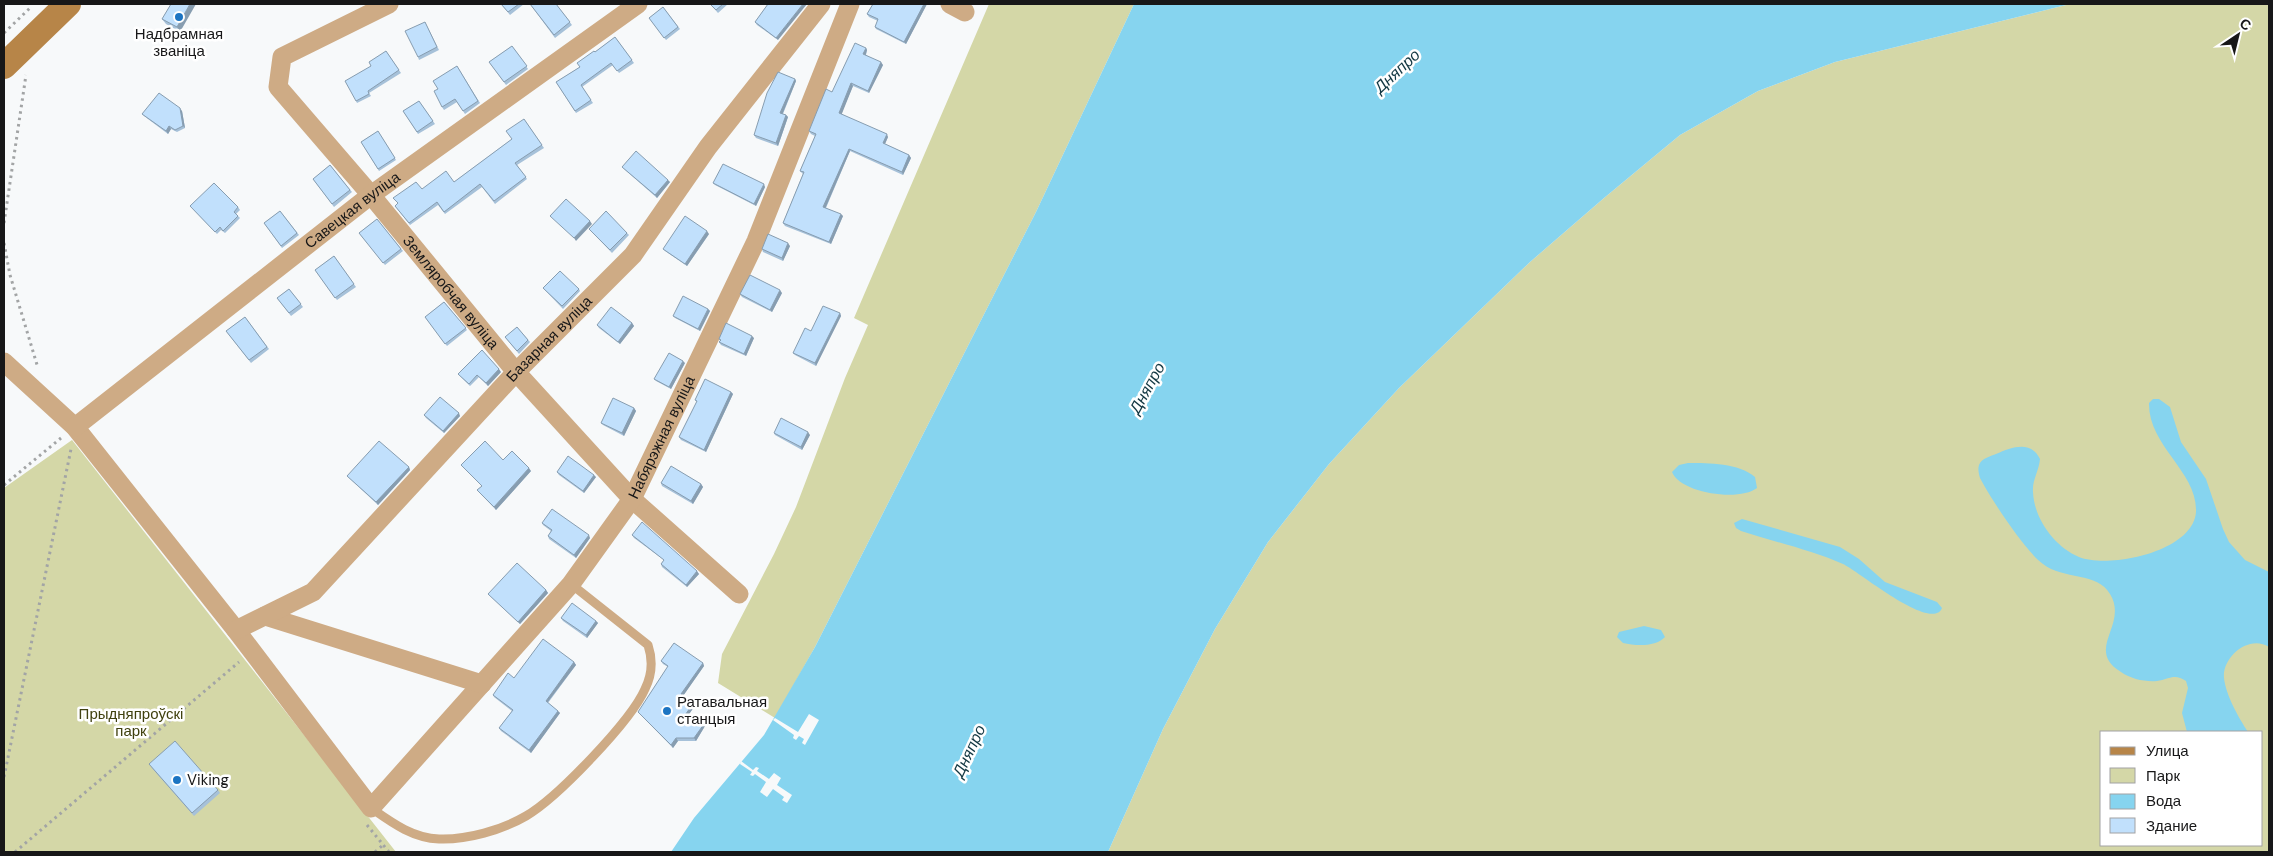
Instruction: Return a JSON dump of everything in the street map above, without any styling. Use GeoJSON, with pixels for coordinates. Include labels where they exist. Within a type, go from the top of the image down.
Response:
{"type":"FeatureCollection","features":[{"type":"Feature","properties":{"kind":"main road"},"geometry":{"type":"LineString","coordinates":[[4,66],[68,4]]}},
{"type":"Feature","properties":{"kind":"street","name":"Земляробчая вуліца"},"geometry":{"type":"LineString","coordinates":[[389,4],[282,57],[278,87],[371,196],[516,372],[632,499],[739,594]]}},
{"type":"Feature","properties":{"kind":"street","name":"Савецкая вуліца"},"geometry":{"type":"LineString","coordinates":[[75,427],[371,196],[638,4]]}},
{"type":"Feature","properties":{"kind":"street","name":"Базарная вуліца"},"geometry":{"type":"LineString","coordinates":[[236,630],[313,592],[516,372],[633,255],[708,147],[822,4]]}},
{"type":"Feature","properties":{"kind":"street","name":"Набярэжная вуліца"},"geometry":{"type":"LineString","coordinates":[[371,808],[571,584],[632,499],[756,241],[850,4]]}},
{"type":"Feature","properties":{"kind":"street"},"geometry":{"type":"LineString","coordinates":[[4,362],[75,427],[236,630],[371,808]]}},
{"type":"Feature","properties":{"kind":"street"},"geometry":{"type":"LineString","coordinates":[[265,616],[482,684]]}},
{"type":"Feature","properties":{"kind":"lane"},"geometry":{"type":"LineString","coordinates":[[371,808],[402,830],[438,839],[486,834],[526,816],[558,792],[627,718],[646,689],[653,659],[648,646],[571,584]]}},
{"type":"Feature","properties":{"kind":"path"},"geometry":{"type":"LineString","coordinates":[[4,33],[34,4]]}},
{"type":"Feature","properties":{"kind":"path"},"geometry":{"type":"LineString","coordinates":[[4,222],[31,40]]}},
{"type":"Feature","properties":{"kind":"path"},"geometry":{"type":"LineString","coordinates":[[4,243],[13,284],[34,359],[41,374]]}},
{"type":"Feature","properties":{"kind":"path"},"geometry":{"type":"LineString","coordinates":[[4,484],[75,427]]}},
{"type":"Feature","properties":{"kind":"path"},"geometry":{"type":"LineString","coordinates":[[4,778],[75,427]]}},
{"type":"Feature","properties":{"kind":"path"},"geometry":{"type":"LineString","coordinates":[[15,852],[240,661]]}},
{"type":"Feature","properties":{"kind":"path"},"geometry":{"type":"LineString","coordinates":[[375,852],[383,845]]}},
{"type":"Feature","properties":{"kind":"green space"},"geometry":{"type":"Polygon","coordinates":[[[989,4],[1134,4],[1036,212],[815,647],[775,718],[718,683],[722,654],[796,507],[845,378],[868,325],[854,318],[989,4]]]}},
{"type":"Feature","properties":{"kind":"green space"},"geometry":{"type":"Polygon","coordinates":[[[2070,4],[2269,4],[2269,852],[1108,852],[1163,729],[1215,629],[1268,542],[1329,464],[1399,388],[1530,262],[1680,135],[1758,91],[1835,62],[2070,4]]]}},
{"type":"Feature","properties":{"kind":"green space","name":"Прыдняпроўскі парк"},"geometry":{"type":"Polygon","coordinates":[[[72,440],[396,852],[4,852],[4,488],[72,440]]]}},
{"type":"Feature","properties":{"kind":"water","name":"Дняпро"},"geometry":{"type":"Polygon","coordinates":[[[1134,4],[2070,4],[1835,62],[1758,91],[1680,135],[1530,262],[1399,388],[1329,464],[1268,542],[1215,629],[1163,729],[1108,852],[671,852],[694,818],[764,735],[815,647],[1036,212],[1134,4]]]}},
{"type":"Feature","properties":{"kind":"water"},"geometry":{"type":"Polygon","coordinates":[[[2153,399],[2159,399],[2170,407],[2181,442],[2206,479],[2229,542],[2245,560],[2269,572],[2269,647],[2253,643],[2245,646],[2238,650],[2227,662],[2225,670],[2224,678],[2227,692],[2247,731],[2187,731],[2182,713],[2188,688],[2186,681],[2179,677],[2157,681],[2138,680],[2121,672],[2111,663],[2106,654],[2106,645],[2115,616],[2110,594],[2097,582],[2051,569],[2043,564],[2027,548],[2009,524],[1980,478],[1978,471],[1980,463],[1990,456],[2015,447],[2032,449],[2040,459],[2033,488],[2037,512],[2047,531],[2070,552],[2079,557],[2110,561],[2148,554],[2166,547],[2181,538],[2191,526],[2196,512],[2195,498],[2182,471],[2156,433],[2149,403],[2153,399]]]}},
{"type":"Feature","properties":{"kind":"water"},"geometry":{"type":"Polygon","coordinates":[[[1688,463],[1732,466],[1741,469],[1755,477],[1757,488],[1749,492],[1724,495],[1698,490],[1677,479],[1672,472],[1679,465],[1688,463]]]}},
{"type":"Feature","properties":{"kind":"water"},"geometry":{"type":"Polygon","coordinates":[[[1742,519],[1840,547],[1859,559],[1885,582],[1937,602],[1942,608],[1935,614],[1924,613],[1910,607],[1843,564],[1806,550],[1741,531],[1736,528],[1734,523],[1742,519]]]}},
{"type":"Feature","properties":{"kind":"water"},"geometry":{"type":"Polygon","coordinates":[[[1644,626],[1661,630],[1665,637],[1656,643],[1634,645],[1623,643],[1617,637],[1619,632],[1644,626]]]}},
{"type":"Feature","properties":{"kind":"pier"},"geometry":{"type":"Polygon","coordinates":[[[809,714],[819,720],[805,745],[802,743],[804,739],[799,736],[796,740],[793,738],[794,735],[773,720],[775,718],[798,732],[809,714]]]}},
{"type":"Feature","properties":{"kind":"pier"},"geometry":{"type":"Polygon","coordinates":[[[741,761],[753,770],[756,767],[759,768],[757,771],[769,779],[774,773],[781,778],[777,785],[792,795],[787,803],[782,800],[784,797],[773,789],[767,797],[760,792],[766,782],[755,774],[753,776],[750,775],[752,772],[740,764],[741,761]]]}},
{"type":"Feature","properties":{"kind":"building"},"geometry":{"type":"Polygon","coordinates":[[[171,4],[190,4],[177,27],[162,19],[171,4]]]}},
{"type":"Feature","properties":{"kind":"building"},"geometry":{"type":"Polygon","coordinates":[[[501,4],[519,4],[508,12],[501,4]]]}},
{"type":"Feature","properties":{"kind":"building"},"geometry":{"type":"Polygon","coordinates":[[[530,4],[556,4],[570,22],[554,35],[530,4]]]}},
{"type":"Feature","properties":{"kind":"building"},"geometry":{"type":"Polygon","coordinates":[[[710,4],[723,4],[716,10],[710,4]]]}},
{"type":"Feature","properties":{"kind":"building"},"geometry":{"type":"Polygon","coordinates":[[[768,4],[803,4],[776,38],[755,22],[768,4]]]}},
{"type":"Feature","properties":{"kind":"building"},"geometry":{"type":"Polygon","coordinates":[[[873,4],[924,4],[904,42],[875,27],[878,19],[867,14],[873,4]]]}},
{"type":"Feature","properties":{"kind":"building"},"geometry":{"type":"Polygon","coordinates":[[[663,7],[678,27],[664,38],[649,18],[663,7]]]}},
{"type":"Feature","properties":{"kind":"building"},"geometry":{"type":"Polygon","coordinates":[[[425,22],[437,47],[418,57],[405,31],[425,22]]]}},
{"type":"Feature","properties":{"kind":"building"},"geometry":{"type":"Polygon","coordinates":[[[615,37],[632,60],[617,71],[611,63],[581,85],[591,100],[575,111],[556,82],[580,67],[577,63],[615,37]]]}},
{"type":"Feature","properties":{"kind":"building"},"geometry":{"type":"Polygon","coordinates":[[[855,43],[866,48],[863,54],[881,62],[868,91],[851,83],[839,113],[887,134],[883,143],[909,155],[902,172],[849,149],[823,207],[841,214],[829,242],[783,223],[804,172],[800,171],[816,134],[809,131],[826,89],[832,92],[855,43]]]}},
{"type":"Feature","properties":{"kind":"building"},"geometry":{"type":"Polygon","coordinates":[[[512,46],[527,66],[504,82],[489,62],[512,46]]]}},
{"type":"Feature","properties":{"kind":"building"},"geometry":{"type":"Polygon","coordinates":[[[386,51],[399,70],[368,91],[369,94],[356,101],[345,81],[371,66],[369,62],[386,51]]]}},
{"type":"Feature","properties":{"kind":"building"},"geometry":{"type":"Polygon","coordinates":[[[457,66],[478,101],[463,111],[455,99],[442,107],[434,91],[438,89],[433,81],[457,66]]]}},
{"type":"Feature","properties":{"kind":"building"},"geometry":{"type":"Polygon","coordinates":[[[778,72],[795,79],[780,113],[786,115],[776,143],[754,135],[767,93],[778,72]]]}},
{"type":"Feature","properties":{"kind":"building"},"geometry":{"type":"Polygon","coordinates":[[[159,93],[180,108],[183,126],[175,130],[169,126],[166,131],[142,114],[159,93]]]}},
{"type":"Feature","properties":{"kind":"building"},"geometry":{"type":"Polygon","coordinates":[[[419,101],[433,121],[417,132],[403,111],[419,101]]]}},
{"type":"Feature","properties":{"kind":"building"},"geometry":{"type":"Polygon","coordinates":[[[524,119],[542,145],[515,163],[526,177],[494,201],[480,184],[444,212],[437,202],[409,223],[395,206],[398,203],[393,198],[416,182],[422,189],[446,171],[454,182],[512,139],[506,131],[524,119]]]}},
{"type":"Feature","properties":{"kind":"building"},"geometry":{"type":"Polygon","coordinates":[[[378,131],[395,158],[378,169],[361,142],[378,131]]]}},
{"type":"Feature","properties":{"kind":"building"},"geometry":{"type":"Polygon","coordinates":[[[636,151],[668,180],[655,195],[622,167],[636,151]]]}},
{"type":"Feature","properties":{"kind":"building"},"geometry":{"type":"Polygon","coordinates":[[[723,164],[764,184],[754,204],[713,183],[723,164]]]}},
{"type":"Feature","properties":{"kind":"building"},"geometry":{"type":"Polygon","coordinates":[[[330,165],[350,190],[332,204],[313,179],[330,165]]]}},
{"type":"Feature","properties":{"kind":"building"},"geometry":{"type":"Polygon","coordinates":[[[214,183],[238,207],[234,212],[238,216],[223,231],[220,227],[215,232],[190,206],[214,183]]]}},
{"type":"Feature","properties":{"kind":"building"},"geometry":{"type":"Polygon","coordinates":[[[566,199],[590,221],[574,238],[550,216],[566,199]]]}},
{"type":"Feature","properties":{"kind":"building"},"geometry":{"type":"Polygon","coordinates":[[[280,211],[297,233],[281,246],[264,223],[280,211]]]}},
{"type":"Feature","properties":{"kind":"building"},"geometry":{"type":"Polygon","coordinates":[[[606,211],[627,233],[610,250],[589,229],[606,211]]]}},
{"type":"Feature","properties":{"kind":"building"},"geometry":{"type":"Polygon","coordinates":[[[685,216],[707,231],[685,264],[663,249],[685,216]]]}},
{"type":"Feature","properties":{"kind":"building"},"geometry":{"type":"Polygon","coordinates":[[[377,219],[401,249],[383,263],[359,233],[377,219]]]}},
{"type":"Feature","properties":{"kind":"building"},"geometry":{"type":"Polygon","coordinates":[[[768,234],[788,243],[782,258],[762,249],[768,234]]]}},
{"type":"Feature","properties":{"kind":"building"},"geometry":{"type":"Polygon","coordinates":[[[334,256],[354,284],[335,298],[315,270],[334,256]]]}},
{"type":"Feature","properties":{"kind":"building"},"geometry":{"type":"Polygon","coordinates":[[[560,271],[579,289],[562,306],[543,288],[560,271]]]}},
{"type":"Feature","properties":{"kind":"building"},"geometry":{"type":"Polygon","coordinates":[[[750,275],[780,290],[770,310],[740,294],[750,275]]]}},
{"type":"Feature","properties":{"kind":"building"},"geometry":{"type":"Polygon","coordinates":[[[289,289],[301,304],[289,313],[277,298],[289,289]]]}},
{"type":"Feature","properties":{"kind":"building"},"geometry":{"type":"Polygon","coordinates":[[[683,296],[708,309],[698,329],[673,316],[683,296]]]}},
{"type":"Feature","properties":{"kind":"building"},"geometry":{"type":"Polygon","coordinates":[[[444,302],[466,328],[445,344],[425,317],[444,302]]]}},
{"type":"Feature","properties":{"kind":"building"},"geometry":{"type":"Polygon","coordinates":[[[823,306],[840,313],[815,363],[793,353],[805,328],[811,331],[823,306]]]}},
{"type":"Feature","properties":{"kind":"building"},"geometry":{"type":"Polygon","coordinates":[[[611,307],[632,323],[618,342],[597,325],[611,307]]]}},
{"type":"Feature","properties":{"kind":"building"},"geometry":{"type":"Polygon","coordinates":[[[245,317],[267,347],[249,360],[226,331],[245,317]]]}},
{"type":"Feature","properties":{"kind":"building"},"geometry":{"type":"Polygon","coordinates":[[[726,323],[752,336],[744,354],[719,342],[726,323]]]}},
{"type":"Feature","properties":{"kind":"building"},"geometry":{"type":"Polygon","coordinates":[[[517,327],[528,340],[517,351],[505,337],[517,327]]]}},
{"type":"Feature","properties":{"kind":"building"},"geometry":{"type":"Polygon","coordinates":[[[482,350],[499,369],[486,383],[477,375],[469,384],[458,374],[482,350]]]}},
{"type":"Feature","properties":{"kind":"building"},"geometry":{"type":"Polygon","coordinates":[[[669,353],[683,361],[669,387],[654,379],[669,353]]]}},
{"type":"Feature","properties":{"kind":"building"},"geometry":{"type":"Polygon","coordinates":[[[705,379],[731,392],[704,450],[679,437],[697,401],[695,400],[705,379]]]}},
{"type":"Feature","properties":{"kind":"building"},"geometry":{"type":"Polygon","coordinates":[[[440,397],[459,413],[443,431],[424,415],[440,397]]]}},
{"type":"Feature","properties":{"kind":"building"},"geometry":{"type":"Polygon","coordinates":[[[613,398],[634,408],[622,433],[601,423],[613,398]]]}},
{"type":"Feature","properties":{"kind":"building"},"geometry":{"type":"Polygon","coordinates":[[[781,418],[808,432],[801,447],[774,433],[781,418]]]}},
{"type":"Feature","properties":{"kind":"building"},"geometry":{"type":"Polygon","coordinates":[[[379,441],[409,467],[376,502],[347,476],[379,441]]]}},
{"type":"Feature","properties":{"kind":"building"},"geometry":{"type":"Polygon","coordinates":[[[485,441],[503,460],[512,451],[529,468],[494,507],[477,490],[482,486],[461,465],[485,441]]]}},
{"type":"Feature","properties":{"kind":"building"},"geometry":{"type":"Polygon","coordinates":[[[568,456],[594,475],[583,491],[557,472],[568,456]]]}},
{"type":"Feature","properties":{"kind":"building"},"geometry":{"type":"Polygon","coordinates":[[[671,466],[701,484],[691,501],[661,483],[671,466]]]}},
{"type":"Feature","properties":{"kind":"building"},"geometry":{"type":"Polygon","coordinates":[[[552,509],[589,535],[574,555],[548,536],[552,530],[542,523],[552,509]]]}},
{"type":"Feature","properties":{"kind":"building"},"geometry":{"type":"Polygon","coordinates":[[[642,522],[697,571],[686,585],[661,564],[664,560],[632,535],[642,522]]]}},
{"type":"Feature","properties":{"kind":"building"},"geometry":{"type":"Polygon","coordinates":[[[517,563],[546,590],[518,622],[488,594],[517,563]]]}},
{"type":"Feature","properties":{"kind":"building"},"geometry":{"type":"Polygon","coordinates":[[[572,603],[596,621],[586,635],[561,618],[572,603]]]}},
{"type":"Feature","properties":{"kind":"building"},"geometry":{"type":"Polygon","coordinates":[[[543,639],[574,662],[546,701],[558,711],[529,750],[499,728],[513,710],[493,695],[508,673],[514,678],[543,639]]]}},
{"type":"Feature","properties":{"kind":"building","name":"Ратавальная станцыя"},"geometry":{"type":"Polygon","coordinates":[[[674,643],[703,663],[681,694],[692,705],[681,721],[704,724],[694,738],[676,738],[671,745],[638,712],[668,666],[661,661],[674,643]]]}},
{"type":"Feature","properties":{"kind":"building"},"geometry":{"type":"Polygon","coordinates":[[[175,741],[218,790],[192,813],[149,764],[175,741]]]}},
{"type":"Feature","properties":{"kind":"place","name":"Надбрамная званіца"},"geometry":{"type":"Point","coordinates":[179,17]}},
{"type":"Feature","properties":{"kind":"place","name":"Ратавальная станцыя"},"geometry":{"type":"Point","coordinates":[667,711]}},
{"type":"Feature","properties":{"kind":"place","name":"Viking"},"geometry":{"type":"Point","coordinates":[177,780]}}]}
